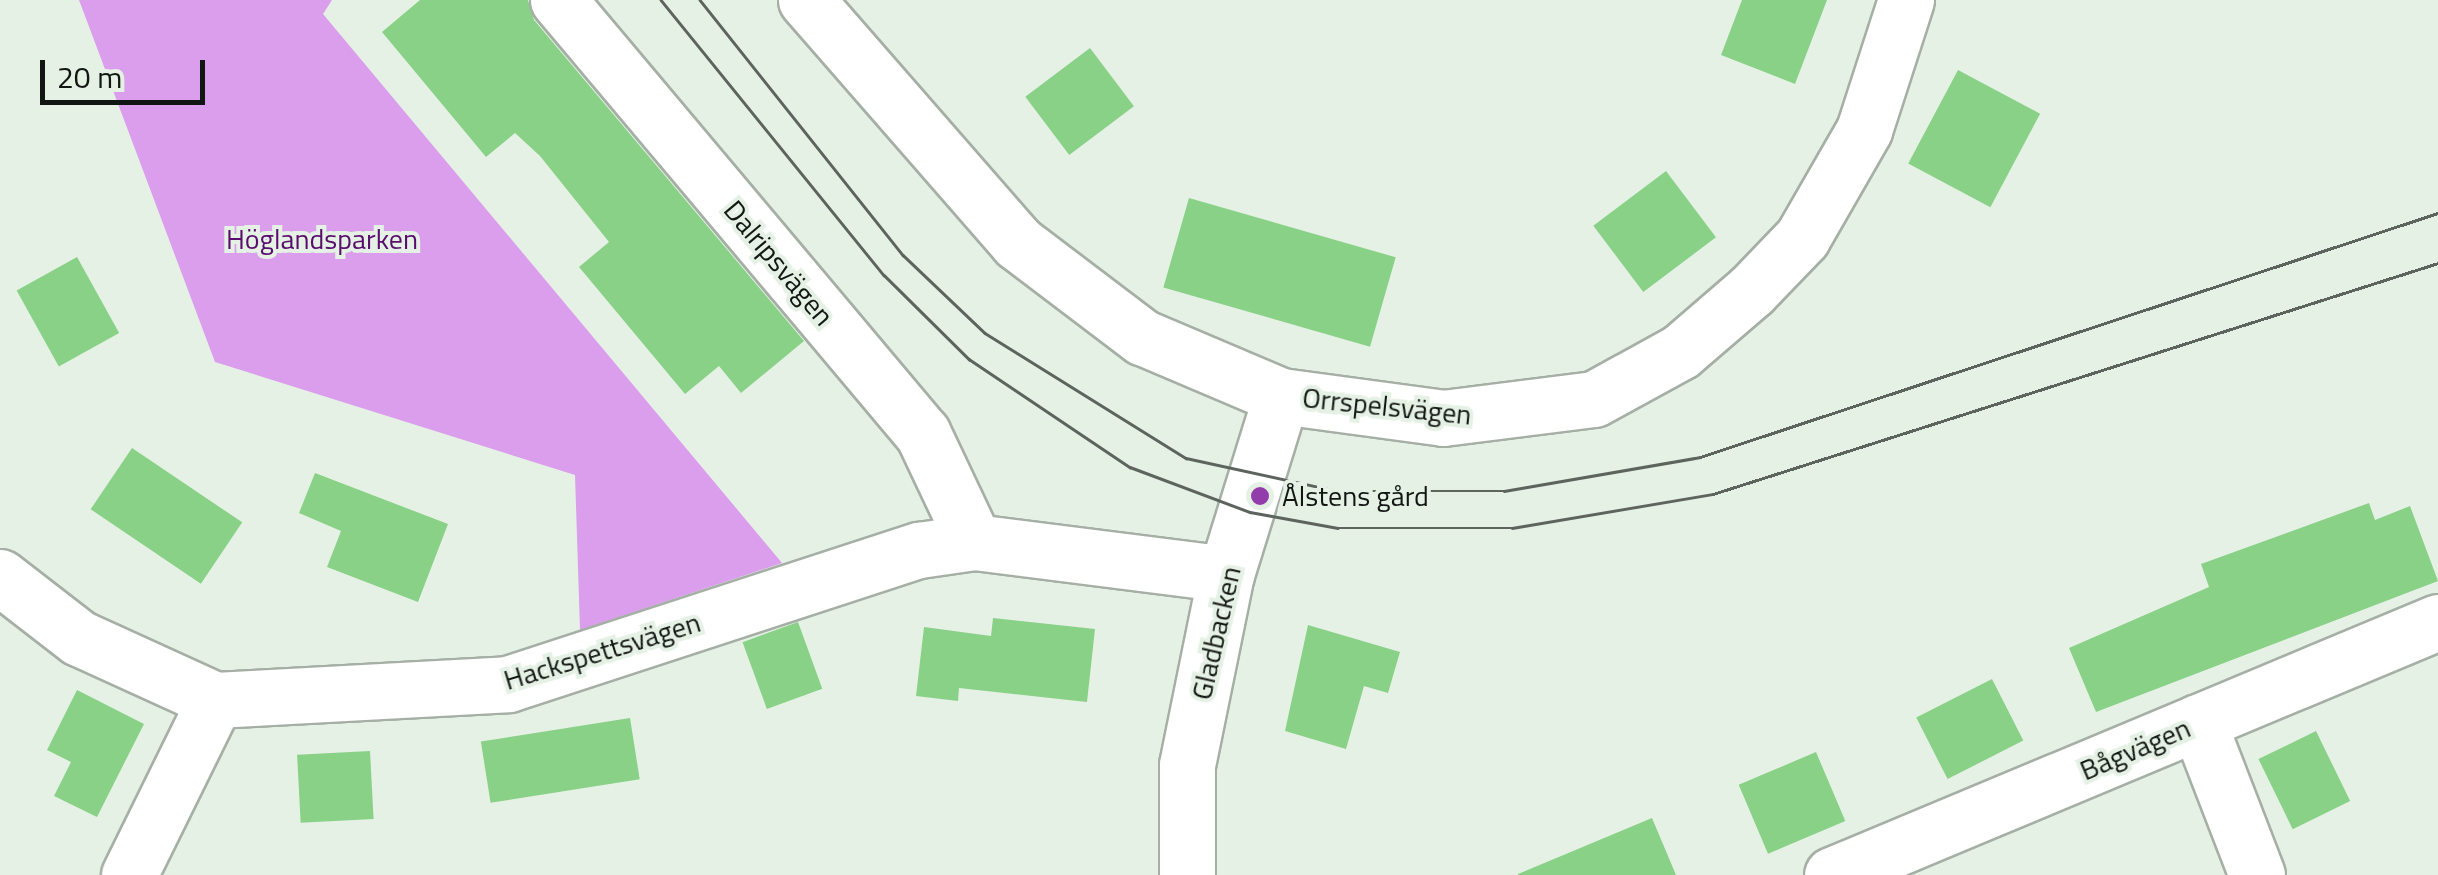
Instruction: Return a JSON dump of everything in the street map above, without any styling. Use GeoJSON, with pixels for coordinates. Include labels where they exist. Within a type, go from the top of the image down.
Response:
{"type":"FeatureCollection","features":[{"type":"Feature","properties":{"kind":"street","name":"Dalripsvägen"},"geometry":{"type":"LineString","coordinates":[[558,0],[922,434],[974,542]]}},
{"type":"Feature","properties":{"kind":"street","name":"Orrspelsvägen"},"geometry":{"type":"LineString","coordinates":[[806,0],[1018,243],[1142,337],[1281,396],[1443,418],[1523,414],[1594,399],[1680,352],[1802,238],[1864,130],[1906,0]]}},
{"type":"Feature","properties":{"kind":"street","name":"Gladbacken"},"geometry":{"type":"LineString","coordinates":[[1188,875],[1188,765],[1226,574],[1281,396]]}},
{"type":"Feature","properties":{"kind":"street","name":"Hackspettsvägen"},"geometry":{"type":"LineString","coordinates":[[0,576],[79,638],[215,700],[508,684],[919,550],[974,542],[1226,574]]}},
{"type":"Feature","properties":{"kind":"street","name":"Bågvägen"},"geometry":{"type":"LineString","coordinates":[[1832,875],[2438,622]]}},
{"type":"Feature","properties":{"kind":"street"},"geometry":{"type":"LineString","coordinates":[[128,875],[215,700]]}},
{"type":"Feature","properties":{"kind":"street"},"geometry":{"type":"LineString","coordinates":[[2198,722],[2257,875]]}},
{"type":"Feature","properties":{"kind":"green space","name":"Höglandsparken"},"geometry":{"type":"Polygon","coordinates":[[[79,0],[332,0],[323,14],[782,563],[580,630],[575,475],[215,362],[79,0]]]}},
{"type":"Feature","properties":{"kind":"building"},"geometry":{"type":"Polygon","coordinates":[[[420,0],[528,0],[534,20],[804,341],[741,393],[719,366],[685,394],[579,267],[609,242],[540,156],[515,133],[486,157],[382,32],[420,0]]]}},
{"type":"Feature","properties":{"kind":"building"},"geometry":{"type":"Polygon","coordinates":[[[1742,0],[1827,0],[1795,84],[1721,55],[1742,0]]]}},
{"type":"Feature","properties":{"kind":"building"},"geometry":{"type":"Polygon","coordinates":[[[1090,48],[1134,106],[1069,155],[1025,97],[1090,48]]]}},
{"type":"Feature","properties":{"kind":"building"},"geometry":{"type":"Polygon","coordinates":[[[1958,70],[2040,114],[1990,207],[1908,164],[1958,70]]]}},
{"type":"Feature","properties":{"kind":"building"},"geometry":{"type":"Polygon","coordinates":[[[1666,171],[1716,237],[1643,292],[1593,226],[1666,171]]]}},
{"type":"Feature","properties":{"kind":"building"},"geometry":{"type":"Polygon","coordinates":[[[1189,198],[1396,257],[1370,347],[1163,287],[1189,198]]]}},
{"type":"Feature","properties":{"kind":"building"},"geometry":{"type":"Polygon","coordinates":[[[77,257],[119,333],[59,367],[17,290],[77,257]]]}},
{"type":"Feature","properties":{"kind":"building"},"geometry":{"type":"Polygon","coordinates":[[[132,448],[242,522],[201,584],[91,509],[132,448]]]}},
{"type":"Feature","properties":{"kind":"building"},"geometry":{"type":"Polygon","coordinates":[[[315,473],[448,524],[418,602],[327,567],[341,531],[299,513],[315,473]]]}},
{"type":"Feature","properties":{"kind":"building"},"geometry":{"type":"Polygon","coordinates":[[[2369,503],[2375,520],[2410,506],[2438,581],[2096,712],[2069,648],[2209,587],[2201,564],[2369,503]]]}},
{"type":"Feature","properties":{"kind":"building"},"geometry":{"type":"Polygon","coordinates":[[[993,618],[1095,629],[1087,702],[959,688],[958,701],[916,696],[924,627],[991,636],[993,618]]]}},
{"type":"Feature","properties":{"kind":"building"},"geometry":{"type":"Polygon","coordinates":[[[798,622],[822,689],[767,709],[743,642],[798,622]]]}},
{"type":"Feature","properties":{"kind":"building"},"geometry":{"type":"Polygon","coordinates":[[[1308,625],[1400,652],[1388,693],[1364,686],[1346,749],[1285,731],[1308,625]]]}},
{"type":"Feature","properties":{"kind":"building"},"geometry":{"type":"Polygon","coordinates":[[[1992,679],[2023,740],[1948,779],[1916,718],[1992,679]]]}},
{"type":"Feature","properties":{"kind":"building"},"geometry":{"type":"Polygon","coordinates":[[[77,690],[144,724],[97,817],[54,796],[71,762],[47,750],[77,690]]]}},
{"type":"Feature","properties":{"kind":"building"},"geometry":{"type":"Polygon","coordinates":[[[630,718],[640,779],[491,803],[481,742],[630,718]]]}},
{"type":"Feature","properties":{"kind":"building"},"geometry":{"type":"Polygon","coordinates":[[[2316,731],[2350,801],[2293,829],[2258,759],[2316,731]]]}},
{"type":"Feature","properties":{"kind":"building"},"geometry":{"type":"Polygon","coordinates":[[[370,751],[374,819],[301,823],[297,755],[370,751]]]}},
{"type":"Feature","properties":{"kind":"building"},"geometry":{"type":"Polygon","coordinates":[[[1816,752],[1845,821],[1768,854],[1739,785],[1816,752]]]}},
{"type":"Feature","properties":{"kind":"building"},"geometry":{"type":"Polygon","coordinates":[[[1652,818],[1676,875],[1518,875],[1518,874],[1652,818]]]}},
{"type":"Feature","properties":{"kind":"tram line"},"geometry":{"type":"LineString","coordinates":[[661,0],[884,275],[969,359],[1130,467],[1250,512],[1338,528],[1512,528],[1713,494],[2438,263]]}},
{"type":"Feature","properties":{"kind":"tram line"},"geometry":{"type":"LineString","coordinates":[[700,0],[903,255],[985,333],[1186,458],[1337,491],[1504,491],[1700,457],[2438,213]]}},
{"type":"Feature","properties":{"kind":"place","name":"Ålstens gård"},"geometry":{"type":"Point","coordinates":[1260,496]}}]}
